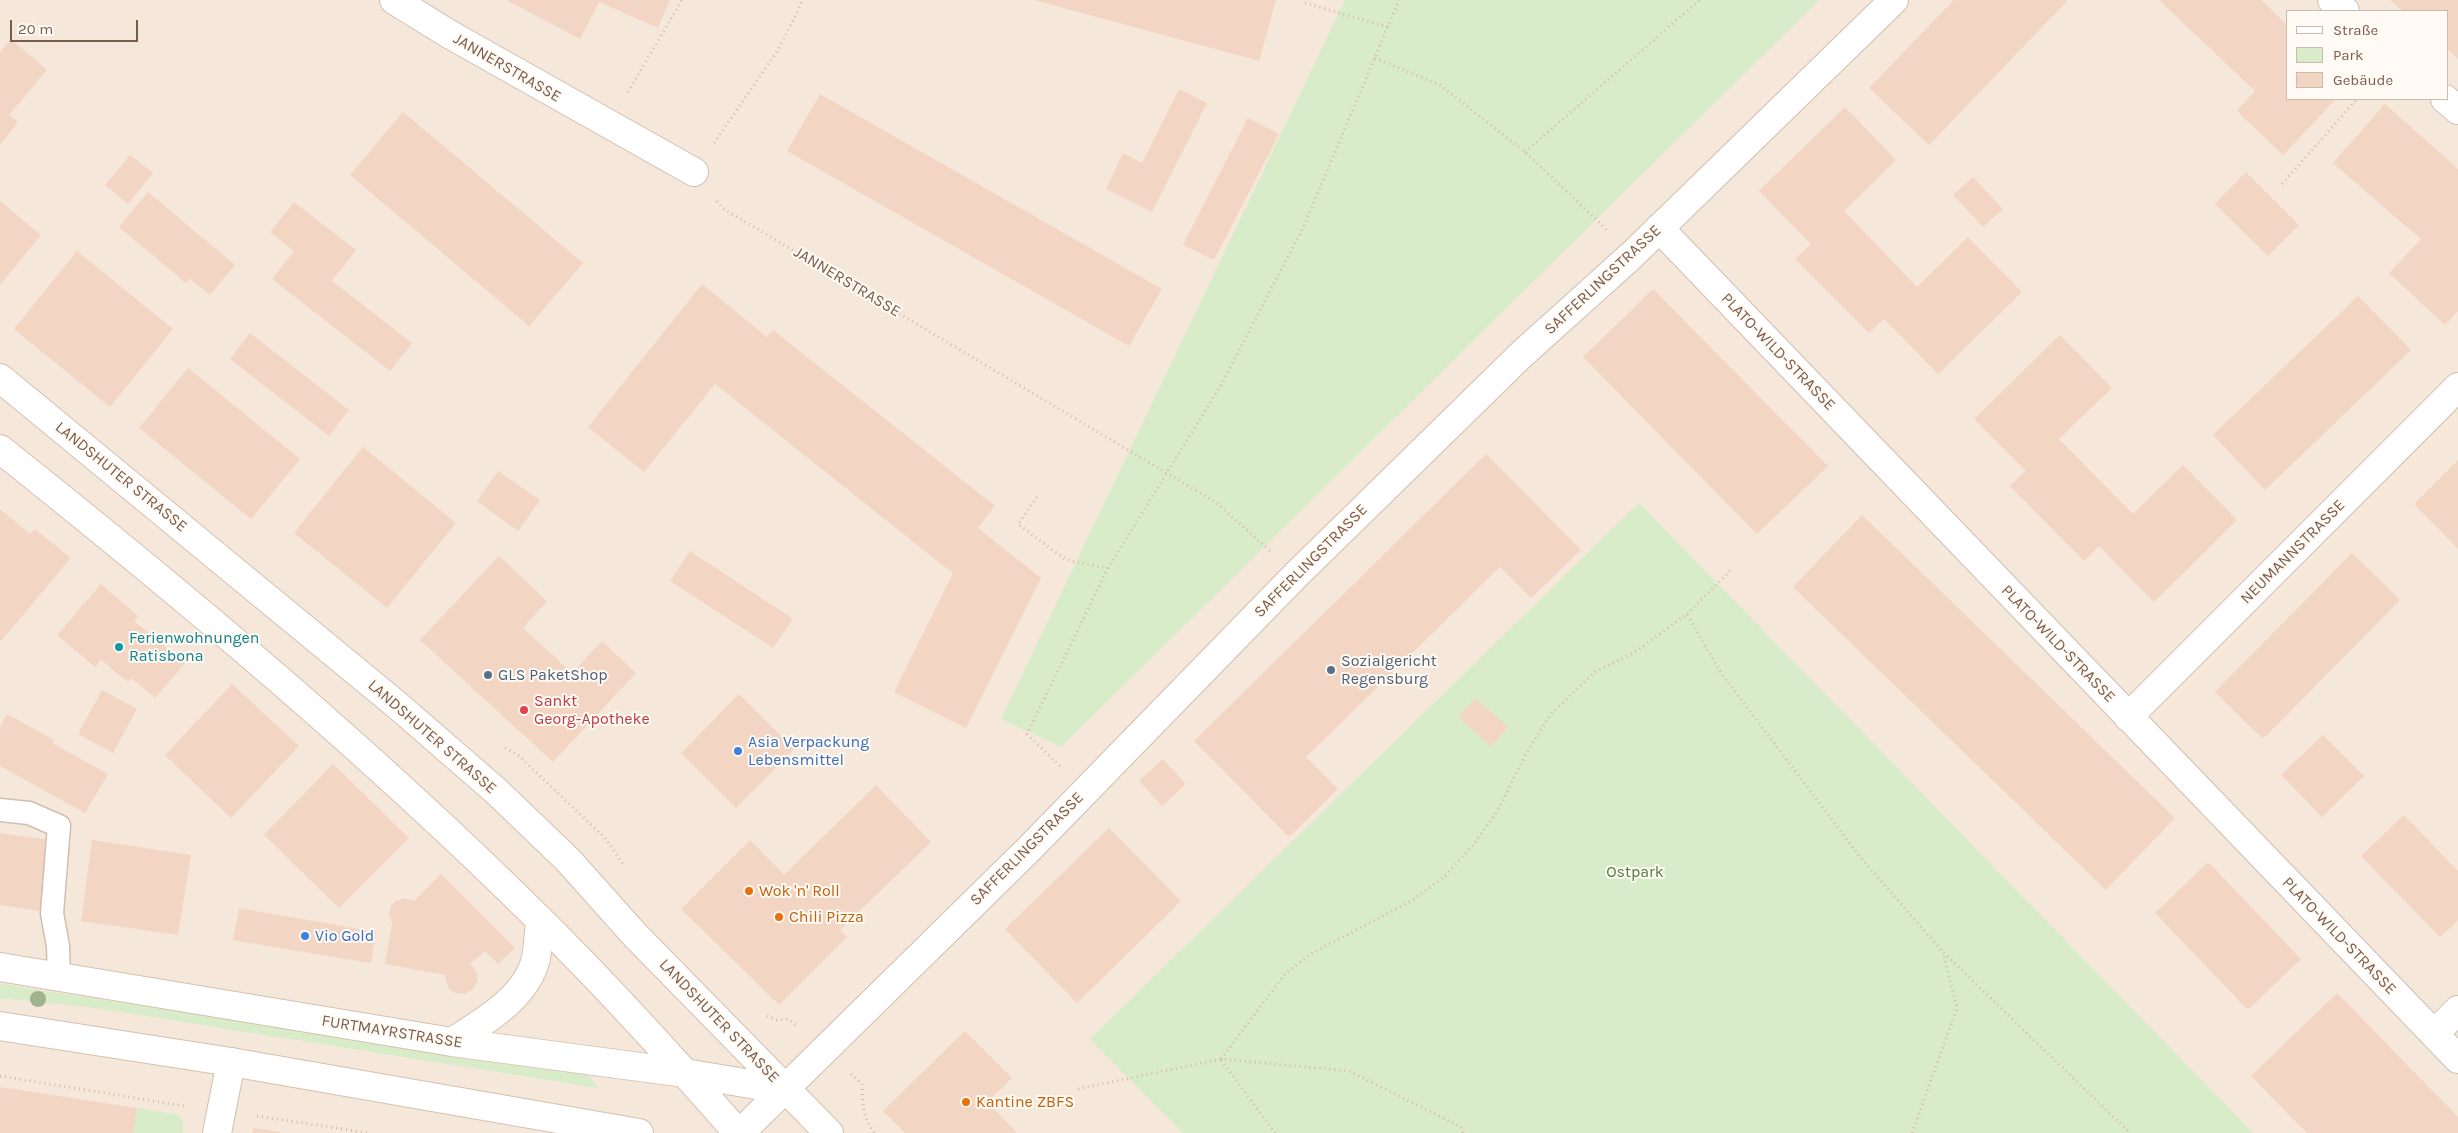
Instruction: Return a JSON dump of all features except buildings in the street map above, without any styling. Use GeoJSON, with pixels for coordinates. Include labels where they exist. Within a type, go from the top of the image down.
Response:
{"type":"FeatureCollection","features":[{"type":"Feature","properties":{"kind":"street","name":"JANNERSTRASSE"},"geometry":{"type":"LineString","coordinates":[[394,0],[449,34],[694,172]]}},
{"type":"Feature","properties":{"kind":"street","name":"SAFFERLINGSTRASSE"},"geometry":{"type":"LineString","coordinates":[[739,1133],[786,1090],[1086,791],[1296,575],[1522,354],[1632,255],[1894,0]]}},
{"type":"Feature","properties":{"kind":"street"},"geometry":{"type":"LineString","coordinates":[[2332,0],[2344,10]]}},
{"type":"Feature","properties":{"kind":"street"},"geometry":{"type":"LineString","coordinates":[[2446,100],[2458,110]]}},
{"type":"Feature","properties":{"kind":"street","name":"PLATO-WILD-STRASSE"},"geometry":{"type":"LineString","coordinates":[[1659,228],[2458,1059]]}},
{"type":"Feature","properties":{"kind":"street","name":"LANDSHUTER STRASSE"},"geometry":{"type":"LineString","coordinates":[[0,378],[359,674],[496,791],[568,860],[634,934],[829,1133]]}},
{"type":"Feature","properties":{"kind":"street","name":"NEUMANNSTRASSE"},"geometry":{"type":"LineString","coordinates":[[2128,717],[2458,387]]}},
{"type":"Feature","properties":{"kind":"street"},"geometry":{"type":"LineString","coordinates":[[0,449],[111,537],[343,735],[540,920],[685,1073],[739,1133]]}},
{"type":"Feature","properties":{"kind":"street"},"geometry":{"type":"LineString","coordinates":[[452,1042],[492,1015],[512,998],[526,981],[535,960],[540,920]]}},
{"type":"Feature","properties":{"kind":"street","name":"FURTMAYRSTRASSE"},"geometry":{"type":"LineString","coordinates":[[0,967],[452,1042],[685,1073],[786,1090]]}},
{"type":"Feature","properties":{"kind":"street"},"geometry":{"type":"LineString","coordinates":[[2434,1034],[2458,1010]]}},
{"type":"Feature","properties":{"kind":"street"},"geometry":{"type":"LineString","coordinates":[[0,1026],[231,1062],[639,1133]]}},
{"type":"Feature","properties":{"kind":"street"},"geometry":{"type":"LineString","coordinates":[[217,1133],[231,1062]]}},
{"type":"Feature","properties":{"kind":"lane"},"geometry":{"type":"LineString","coordinates":[[0,810],[29,814],[59,826],[52,913],[58,946],[59,977]]}},
{"type":"Feature","properties":{"kind":"path"},"geometry":{"type":"LineString","coordinates":[[609,125],[682,0]]}},
{"type":"Feature","properties":{"kind":"path"},"geometry":{"type":"LineString","coordinates":[[694,172],[778,50],[803,0]]}},
{"type":"Feature","properties":{"kind":"path"},"geometry":{"type":"LineString","coordinates":[[1086,791],[1027,734],[1108,568],[1220,387],[1303,228],[1399,0]]}},
{"type":"Feature","properties":{"kind":"path"},"geometry":{"type":"LineString","coordinates":[[1525,152],[1700,0]]}},
{"type":"Feature","properties":{"kind":"path"},"geometry":{"type":"LineString","coordinates":[[1305,3],[1388,27]]}},
{"type":"Feature","properties":{"kind":"path"},"geometry":{"type":"LineString","coordinates":[[1375,58],[1440,85],[1525,152],[1632,255]]}},
{"type":"Feature","properties":{"kind":"path"},"geometry":{"type":"LineString","coordinates":[[2282,184],[2355,100]]}},
{"type":"Feature","properties":{"kind":"path","name":"JANNERSTRASSE"},"geometry":{"type":"LineString","coordinates":[[694,172],[722,208],[1218,502],[1296,575]]}},
{"type":"Feature","properties":{"kind":"path"},"geometry":{"type":"LineString","coordinates":[[1037,497],[1018,524],[1066,560],[1108,568]]}},
{"type":"Feature","properties":{"kind":"path"},"geometry":{"type":"LineString","coordinates":[[1221,1059],[1285,974],[1311,954],[1411,901],[1444,877],[1473,845],[1497,812],[1528,750],[1551,714],[1595,672],[1635,652],[1687,614],[1731,570]]}},
{"type":"Feature","properties":{"kind":"path"},"geometry":{"type":"LineString","coordinates":[[1687,614],[1721,673],[1860,857],[1943,952],[2130,1133]]}},
{"type":"Feature","properties":{"kind":"path"},"geometry":{"type":"LineString","coordinates":[[1912,1133],[1957,1008],[1943,952]]}},
{"type":"Feature","properties":{"kind":"path"},"geometry":{"type":"LineString","coordinates":[[1221,1059],[1275,1133]]}},
{"type":"Feature","properties":{"kind":"path"},"geometry":{"type":"LineString","coordinates":[[1078,1089],[1221,1059],[1349,1071],[1461,1126],[1463,1133]]}},
{"type":"Feature","properties":{"kind":"path"},"geometry":{"type":"LineString","coordinates":[[866,1133],[871,1129]]}},
{"type":"Feature","properties":{"kind":"shaded area"},"geometry":{"type":"Polygon","coordinates":[[[0,0],[2458,0],[2458,1133],[0,1133],[0,0]]]}},
{"type":"Feature","properties":{"kind":"green space"},"geometry":{"type":"Polygon","coordinates":[[[1345,0],[1819,0],[1061,747],[1001,719],[1345,0]]]}},
{"type":"Feature","properties":{"kind":"green space","name":"Ostpark"},"geometry":{"type":"Polygon","coordinates":[[[1639,503],[2253,1133],[1183,1133],[1090,1039],[1639,503]]]}},
{"type":"Feature","properties":{"kind":"green space"},"geometry":{"type":"Polygon","coordinates":[[[0,984],[588,1074],[598,1088],[95,1008],[0,998],[0,984]]]}},
{"type":"Feature","properties":{"kind":"green space"},"geometry":{"type":"Polygon","coordinates":[[[137,1108],[178,1115],[183,1120],[183,1133],[133,1133],[137,1108]]]}},
{"type":"Feature","properties":{"kind":"place","name":"Ferienwohnungen Ratisbona"},"geometry":{"type":"Point","coordinates":[119,647]}},
{"type":"Feature","properties":{"kind":"place","name":"Sozialgericht Regensburg"},"geometry":{"type":"Point","coordinates":[1331,670]}},
{"type":"Feature","properties":{"kind":"place","name":"GLS PaketShop"},"geometry":{"type":"Point","coordinates":[488,675]}},
{"type":"Feature","properties":{"kind":"place","name":"Sankt Georg-Apotheke"},"geometry":{"type":"Point","coordinates":[524,710]}},
{"type":"Feature","properties":{"kind":"place","name":"Asia Verpackung Lebensmittel"},"geometry":{"type":"Point","coordinates":[738,751]}},
{"type":"Feature","properties":{"kind":"place","name":"Wok 'n' Roll"},"geometry":{"type":"Point","coordinates":[749,891]}},
{"type":"Feature","properties":{"kind":"place","name":"Chili Pizza"},"geometry":{"type":"Point","coordinates":[779,917]}},
{"type":"Feature","properties":{"kind":"place","name":"Vio Gold"},"geometry":{"type":"Point","coordinates":[305,936]}},
{"type":"Feature","properties":{"kind":"place","name":"Kantine ZBFS"},"geometry":{"type":"Point","coordinates":[966,1102]}}]}
